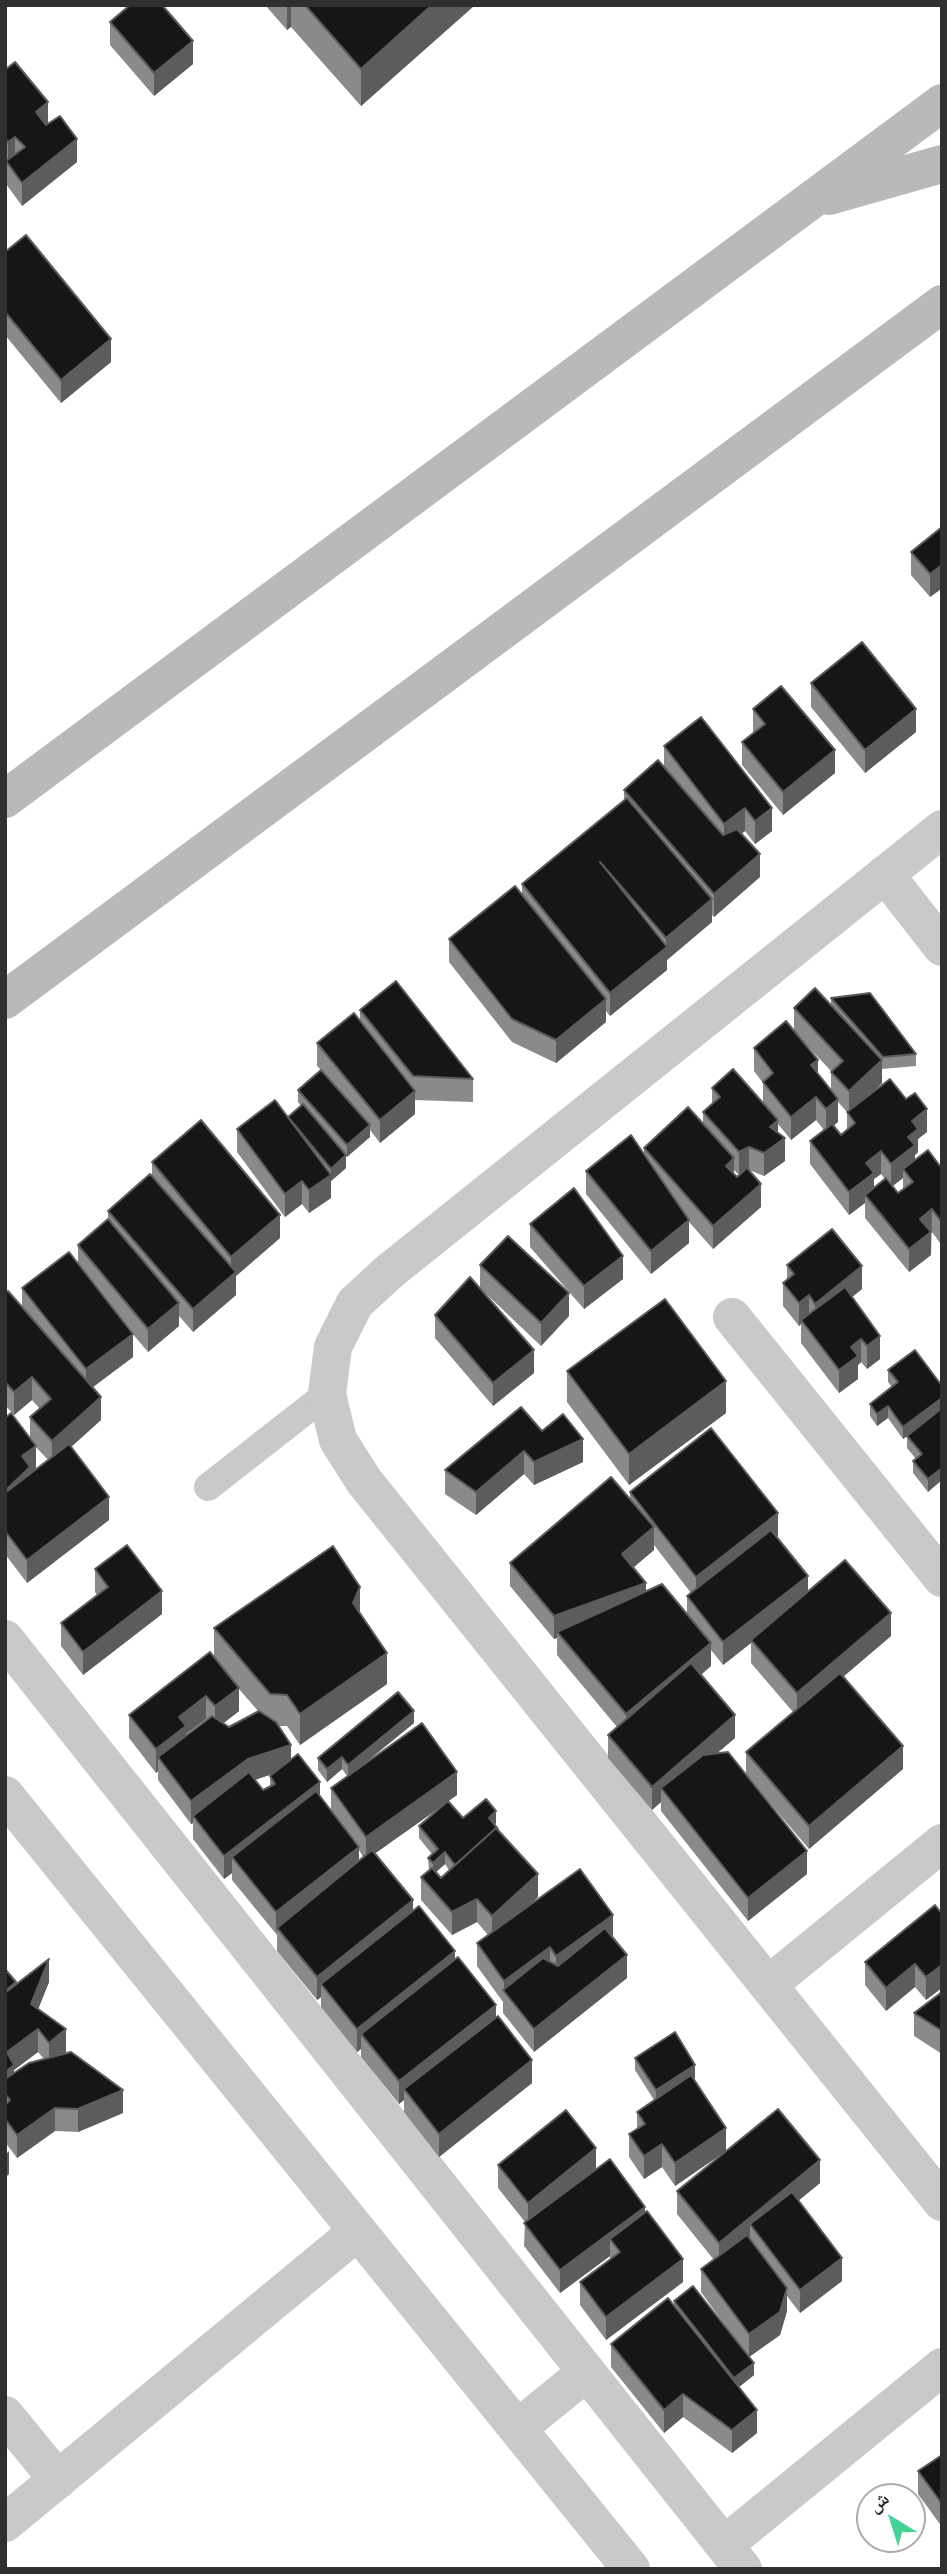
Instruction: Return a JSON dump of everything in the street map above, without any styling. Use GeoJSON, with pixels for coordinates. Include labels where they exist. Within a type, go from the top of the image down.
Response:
{"type":"FeatureCollection","features":[{"type":"Feature","properties":{"kind":"street"},"geometry":{"type":"LineString","coordinates":[[5,799],[942,103]]}},
{"type":"Feature","properties":{"kind":"street"},"geometry":{"type":"LineString","coordinates":[[806,203],[942,164]]}},
{"type":"Feature","properties":{"kind":"street"},"geometry":{"type":"LineString","coordinates":[[5,1000],[942,304]]}},
{"type":"Feature","properties":{"kind":"street"},"geometry":{"type":"LineString","coordinates":[[942,828],[381,1279],[355,1304],[333,1347],[327,1394],[338,1440],[364,1481],[942,2202]]}},
{"type":"Feature","properties":{"kind":"street"},"geometry":{"type":"LineString","coordinates":[[885,874],[942,947]]}},
{"type":"Feature","properties":{"kind":"street"},"geometry":{"type":"LineString","coordinates":[[732,1317],[942,1578]]}},
{"type":"Feature","properties":{"kind":"street"},"geometry":{"type":"LineString","coordinates":[[5,1639],[733,2557],[942,2367]]}},
{"type":"Feature","properties":{"kind":"street"},"geometry":{"type":"LineString","coordinates":[[5,1795],[631,2569]]}},
{"type":"Feature","properties":{"kind":"street"},"geometry":{"type":"LineString","coordinates":[[768,1985],[942,1843]]}},
{"type":"Feature","properties":{"kind":"street"},"geometry":{"type":"LineString","coordinates":[[5,2524],[358,2231]]}},
{"type":"Feature","properties":{"kind":"street"},"geometry":{"type":"LineString","coordinates":[[518,2428],[587,2372]]}},
{"type":"Feature","properties":{"kind":"street"},"geometry":{"type":"LineString","coordinates":[[5,2415],[58,2480]]}},
{"type":"Feature","properties":{"kind":"lane"},"geometry":{"type":"LineString","coordinates":[[208,1487],[327,1394]]}},
{"type":"Feature","properties":{"kind":"building"},"geometry":{"type":"Polygon","coordinates":[[[130,5],[162,5],[193,41],[154,73],[110,22],[130,5]]]}},
{"type":"Feature","properties":{"kind":"building"},"geometry":{"type":"Polygon","coordinates":[[[305,5],[432,5],[361,69],[305,5]]]}},
{"type":"Feature","properties":{"kind":"building"},"geometry":{"type":"Polygon","coordinates":[[[15,62],[48,102],[36,112],[46,125],[60,116],[77,139],[22,183],[6,161],[25,147],[15,137],[8,142],[5,138],[5,70],[15,62]]]}},
{"type":"Feature","properties":{"kind":"building"},"geometry":{"type":"Polygon","coordinates":[[[26,235],[111,339],[61,380],[5,312],[5,252],[26,235]]]}},
{"type":"Feature","properties":{"kind":"building"},"geometry":{"type":"Polygon","coordinates":[[[942,527],[942,565],[930,574],[911,552],[942,527]]]}},
{"type":"Feature","properties":{"kind":"building"},"geometry":{"type":"Polygon","coordinates":[[[862,642],[916,709],[865,750],[811,683],[862,642]]]}},
{"type":"Feature","properties":{"kind":"building"},"geometry":{"type":"Polygon","coordinates":[[[781,686],[835,750],[783,792],[742,742],[765,724],[753,709],[781,686]]]}},
{"type":"Feature","properties":{"kind":"building"},"geometry":{"type":"Polygon","coordinates":[[[701,717],[772,808],[755,821],[745,808],[724,824],[664,746],[701,717]]]}},
{"type":"Feature","properties":{"kind":"building"},"geometry":{"type":"Polygon","coordinates":[[[658,760],[723,835],[737,829],[760,854],[714,894],[624,790],[658,760]]]}},
{"type":"Feature","properties":{"kind":"building"},"geometry":{"type":"Polygon","coordinates":[[[627,798],[712,899],[666,938],[600,862],[667,947],[610,993],[522,884],[627,798]]]}},
{"type":"Feature","properties":{"kind":"building"},"geometry":{"type":"Polygon","coordinates":[[[515,886],[606,999],[556,1040],[512,1019],[449,939],[515,886]]]}},
{"type":"Feature","properties":{"kind":"building"},"geometry":{"type":"Polygon","coordinates":[[[396,981],[473,1079],[413,1076],[360,1010],[396,981]]]}},
{"type":"Feature","properties":{"kind":"building"},"geometry":{"type":"Polygon","coordinates":[[[815,988],[882,1060],[849,1091],[831,1072],[843,1061],[794,1008],[815,988]]]}},
{"type":"Feature","properties":{"kind":"building"},"geometry":{"type":"Polygon","coordinates":[[[870,993],[916,1054],[883,1057],[831,998],[870,993]]]}},
{"type":"Feature","properties":{"kind":"building"},"geometry":{"type":"Polygon","coordinates":[[[354,1013],[415,1091],[380,1120],[317,1043],[354,1013]]]}},
{"type":"Feature","properties":{"kind":"building"},"geometry":{"type":"Polygon","coordinates":[[[786,1021],[818,1060],[811,1065],[838,1099],[826,1109],[816,1097],[791,1117],[763,1082],[773,1073],[754,1048],[786,1021]]]}},
{"type":"Feature","properties":{"kind":"building"},"geometry":{"type":"Polygon","coordinates":[[[733,1069],[778,1120],[770,1127],[785,1138],[764,1153],[749,1147],[739,1152],[703,1112],[720,1097],[712,1088],[733,1069]]]}},
{"type":"Feature","properties":{"kind":"building"},"geometry":{"type":"Polygon","coordinates":[[[321,1070],[370,1125],[347,1145],[298,1090],[321,1070]]]}},
{"type":"Feature","properties":{"kind":"building"},"geometry":{"type":"Polygon","coordinates":[[[890,1079],[906,1099],[915,1093],[927,1109],[912,1121],[918,1129],[908,1137],[915,1145],[891,1164],[881,1151],[866,1163],[874,1173],[849,1192],[810,1141],[832,1124],[841,1135],[855,1123],[847,1112],[890,1079]]]}},
{"type":"Feature","properties":{"kind":"building"},"geometry":{"type":"Polygon","coordinates":[[[275,1100],[331,1175],[309,1190],[302,1181],[285,1194],[237,1129],[275,1100]]]}},
{"type":"Feature","properties":{"kind":"building"},"geometry":{"type":"Polygon","coordinates":[[[303,1104],[346,1155],[331,1169],[288,1117],[303,1104]]]}},
{"type":"Feature","properties":{"kind":"building"},"geometry":{"type":"Polygon","coordinates":[[[688,1107],[734,1158],[726,1166],[737,1177],[747,1168],[761,1184],[713,1226],[644,1148],[688,1107]]]}},
{"type":"Feature","properties":{"kind":"building"},"geometry":{"type":"Polygon","coordinates":[[[201,1120],[280,1215],[231,1257],[152,1162],[201,1120]]]}},
{"type":"Feature","properties":{"kind":"building"},"geometry":{"type":"Polygon","coordinates":[[[631,1135],[689,1220],[651,1251],[586,1171],[631,1135]]]}},
{"type":"Feature","properties":{"kind":"building"},"geometry":{"type":"Polygon","coordinates":[[[928,1150],[940,1166],[942,1164],[942,1218],[940,1220],[932,1209],[920,1219],[931,1232],[909,1249],[865,1195],[886,1178],[898,1193],[913,1182],[903,1169],[928,1150]]]}},
{"type":"Feature","properties":{"kind":"building"},"geometry":{"type":"Polygon","coordinates":[[[150,1174],[236,1272],[193,1309],[108,1211],[150,1174]]]}},
{"type":"Feature","properties":{"kind":"building"},"geometry":{"type":"Polygon","coordinates":[[[574,1188],[623,1256],[584,1286],[530,1224],[574,1188]]]}},
{"type":"Feature","properties":{"kind":"building"},"geometry":{"type":"Polygon","coordinates":[[[108,1219],[179,1303],[148,1329],[78,1245],[108,1219]]]}},
{"type":"Feature","properties":{"kind":"building"},"geometry":{"type":"Polygon","coordinates":[[[832,1229],[862,1266],[815,1304],[809,1295],[799,1303],[783,1283],[794,1274],[787,1265],[832,1229]]]}},
{"type":"Feature","properties":{"kind":"building"},"geometry":{"type":"Polygon","coordinates":[[[508,1236],[569,1293],[541,1323],[480,1265],[508,1236]]]}},
{"type":"Feature","properties":{"kind":"building"},"geometry":{"type":"Polygon","coordinates":[[[69,1252],[133,1334],[86,1369],[22,1288],[69,1252]]]}},
{"type":"Feature","properties":{"kind":"building"},"geometry":{"type":"Polygon","coordinates":[[[470,1277],[534,1350],[493,1383],[435,1315],[470,1277]]]}},
{"type":"Feature","properties":{"kind":"building"},"geometry":{"type":"Polygon","coordinates":[[[845,1287],[880,1336],[867,1346],[861,1339],[851,1347],[858,1356],[839,1370],[801,1320],[845,1287]]]}},
{"type":"Feature","properties":{"kind":"building"},"geometry":{"type":"Polygon","coordinates":[[[8,1291],[101,1397],[52,1441],[30,1417],[51,1399],[32,1377],[14,1392],[5,1382],[5,1293],[8,1291]]]}},
{"type":"Feature","properties":{"kind":"building"},"geometry":{"type":"Polygon","coordinates":[[[665,1299],[726,1381],[629,1454],[567,1371],[665,1299]]]}},
{"type":"Feature","properties":{"kind":"building"},"geometry":{"type":"Polygon","coordinates":[[[915,1350],[942,1386],[942,1398],[903,1427],[888,1406],[877,1414],[870,1404],[898,1382],[888,1370],[915,1350]]]}},
{"type":"Feature","properties":{"kind":"building"},"geometry":{"type":"Polygon","coordinates":[[[521,1407],[542,1431],[563,1414],[583,1439],[534,1462],[524,1451],[476,1492],[445,1470],[521,1407]]]}},
{"type":"Feature","properties":{"kind":"building"},"geometry":{"type":"Polygon","coordinates":[[[942,1408],[942,1468],[928,1479],[913,1461],[922,1454],[907,1436],[942,1408]]]}},
{"type":"Feature","properties":{"kind":"building"},"geometry":{"type":"Polygon","coordinates":[[[11,1413],[36,1446],[22,1456],[30,1467],[5,1491],[5,1418],[11,1413]]]}},
{"type":"Feature","properties":{"kind":"building"},"geometry":{"type":"Polygon","coordinates":[[[711,1428],[778,1513],[696,1577],[630,1492],[711,1428]]]}},
{"type":"Feature","properties":{"kind":"building"},"geometry":{"type":"Polygon","coordinates":[[[69,1444],[109,1497],[27,1560],[5,1531],[5,1493],[69,1444]]]}},
{"type":"Feature","properties":{"kind":"building"},"geometry":{"type":"Polygon","coordinates":[[[611,1477],[654,1527],[622,1554],[646,1583],[554,1616],[510,1563],[611,1477]]]}},
{"type":"Feature","properties":{"kind":"building"},"geometry":{"type":"Polygon","coordinates":[[[771,1530],[808,1576],[723,1642],[687,1596],[771,1530]]]}},
{"type":"Feature","properties":{"kind":"building"},"geometry":{"type":"Polygon","coordinates":[[[127,1545],[162,1591],[83,1652],[61,1623],[108,1587],[95,1569],[127,1545]]]}},
{"type":"Feature","properties":{"kind":"building"},"geometry":{"type":"Polygon","coordinates":[[[333,1546],[360,1587],[353,1603],[387,1653],[300,1714],[287,1695],[270,1694],[214,1628],[333,1546]]]}},
{"type":"Feature","properties":{"kind":"building"},"geometry":{"type":"Polygon","coordinates":[[[845,1560],[891,1613],[797,1693],[751,1640],[845,1560]]]}},
{"type":"Feature","properties":{"kind":"building"},"geometry":{"type":"Polygon","coordinates":[[[662,1584],[711,1643],[626,1714],[557,1632],[662,1584]]]}},
{"type":"Feature","properties":{"kind":"building"},"geometry":{"type":"Polygon","coordinates":[[[210,1652],[239,1688],[215,1706],[206,1696],[179,1717],[186,1726],[156,1749],[129,1715],[210,1652]]]}},
{"type":"Feature","properties":{"kind":"building"},"geometry":{"type":"Polygon","coordinates":[[[691,1663],[735,1715],[652,1787],[608,1735],[691,1663]]]}},
{"type":"Feature","properties":{"kind":"building"},"geometry":{"type":"Polygon","coordinates":[[[840,1673],[903,1746],[809,1826],[746,1752],[840,1673]]]}},
{"type":"Feature","properties":{"kind":"building"},"geometry":{"type":"Polygon","coordinates":[[[398,1692],[414,1711],[348,1765],[342,1757],[327,1769],[318,1758],[398,1692]]]}},
{"type":"Feature","properties":{"kind":"building"},"geometry":{"type":"Polygon","coordinates":[[[259,1711],[276,1722],[291,1745],[248,1759],[191,1801],[158,1757],[212,1716],[229,1727],[259,1711]]]}},
{"type":"Feature","properties":{"kind":"building"},"geometry":{"type":"Polygon","coordinates":[[[422,1723],[457,1772],[366,1837],[331,1788],[422,1723]]]}},
{"type":"Feature","properties":{"kind":"building"},"geometry":{"type":"Polygon","coordinates":[[[728,1752],[807,1851],[748,1898],[661,1788],[703,1755],[728,1752]]]}},
{"type":"Feature","properties":{"kind":"building"},"geometry":{"type":"Polygon","coordinates":[[[298,1754],[320,1782],[224,1856],[193,1816],[249,1772],[263,1790],[275,1784],[270,1776],[298,1754]]]}},
{"type":"Feature","properties":{"kind":"building"},"geometry":{"type":"Polygon","coordinates":[[[316,1791],[359,1847],[276,1912],[232,1857],[316,1791]]]}},
{"type":"Feature","properties":{"kind":"building"},"geometry":{"type":"Polygon","coordinates":[[[486,1799],[496,1811],[489,1818],[498,1829],[455,1865],[445,1852],[433,1863],[428,1858],[438,1849],[419,1826],[448,1801],[463,1818],[486,1799]]]}},
{"type":"Feature","properties":{"kind":"building"},"geometry":{"type":"Polygon","coordinates":[[[496,1828],[538,1874],[492,1916],[477,1899],[452,1912],[421,1877],[432,1868],[441,1878],[496,1828]]]}},
{"type":"Feature","properties":{"kind":"building"},"geometry":{"type":"Polygon","coordinates":[[[372,1850],[413,1900],[317,1977],[277,1928],[372,1850]]]}},
{"type":"Feature","properties":{"kind":"building"},"geometry":{"type":"Polygon","coordinates":[[[580,1869],[613,1915],[556,1956],[550,1947],[504,1981],[477,1943],[580,1869]]]}},
{"type":"Feature","properties":{"kind":"building"},"geometry":{"type":"Polygon","coordinates":[[[935,1905],[942,1914],[942,1965],[926,1977],[915,1964],[886,1988],[865,1962],[935,1905]]]}},
{"type":"Feature","properties":{"kind":"building"},"geometry":{"type":"Polygon","coordinates":[[[419,1906],[455,1951],[357,2029],[321,1984],[419,1906]]]}},
{"type":"Feature","properties":{"kind":"building"},"geometry":{"type":"Polygon","coordinates":[[[605,1928],[627,1955],[534,2029],[503,1990],[543,1958],[558,1966],[605,1928]]]}},
{"type":"Feature","properties":{"kind":"building"},"geometry":{"type":"Polygon","coordinates":[[[458,1957],[496,2005],[399,2081],[361,2034],[458,1957]]]}},
{"type":"Feature","properties":{"kind":"building"},"geometry":{"type":"Polygon","coordinates":[[[49,1959],[31,2004],[66,2029],[49,2043],[38,2029],[7,2052],[14,2065],[5,2072],[5,1993],[49,1959]]]}},
{"type":"Feature","properties":{"kind":"building"},"geometry":{"type":"Polygon","coordinates":[[[5,1969],[16,1982],[5,1991],[5,1969]]]}},
{"type":"Feature","properties":{"kind":"building"},"geometry":{"type":"Polygon","coordinates":[[[942,1992],[942,2031],[914,2013],[942,1992]]]}},
{"type":"Feature","properties":{"kind":"building"},"geometry":{"type":"Polygon","coordinates":[[[498,2016],[532,2060],[439,2134],[404,2089],[498,2016]]]}},
{"type":"Feature","properties":{"kind":"building"},"geometry":{"type":"Polygon","coordinates":[[[675,2032],[695,2065],[656,2090],[635,2058],[675,2032]]]}},
{"type":"Feature","properties":{"kind":"building"},"geometry":{"type":"Polygon","coordinates":[[[71,2052],[123,2090],[78,2109],[55,2108],[17,2135],[5,2119],[5,2105],[10,2100],[5,2094],[5,2079],[29,2063],[71,2052]]]}},
{"type":"Feature","properties":{"kind":"building"},"geometry":{"type":"Polygon","coordinates":[[[691,2075],[726,2128],[675,2163],[662,2144],[644,2156],[629,2134],[645,2124],[637,2112],[691,2075]]]}},
{"type":"Feature","properties":{"kind":"building"},"geometry":{"type":"Polygon","coordinates":[[[778,2109],[820,2160],[719,2243],[677,2191],[778,2109]]]}},
{"type":"Feature","properties":{"kind":"building"},"geometry":{"type":"Polygon","coordinates":[[[566,2110],[596,2148],[528,2203],[498,2165],[566,2110]]]}},
{"type":"Feature","properties":{"kind":"building"},"geometry":{"type":"Polygon","coordinates":[[[610,2159],[645,2207],[560,2270],[524,2223],[610,2159]]]}},
{"type":"Feature","properties":{"kind":"building"},"geometry":{"type":"Polygon","coordinates":[[[792,2192],[842,2258],[800,2290],[750,2224],[792,2192]]]}},
{"type":"Feature","properties":{"kind":"building"},"geometry":{"type":"Polygon","coordinates":[[[647,2211],[683,2259],[606,2317],[580,2282],[620,2252],[610,2239],[647,2211]]]}},
{"type":"Feature","properties":{"kind":"building"},"geometry":{"type":"Polygon","coordinates":[[[747,2235],[787,2288],[780,2312],[749,2334],[701,2269],[747,2235]]]}},
{"type":"Feature","properties":{"kind":"building"},"geometry":{"type":"Polygon","coordinates":[[[693,2286],[754,2363],[734,2378],[674,2301],[693,2286]]]}},
{"type":"Feature","properties":{"kind":"building"},"geometry":{"type":"Polygon","coordinates":[[[668,2298],[757,2410],[732,2430],[683,2394],[664,2410],[611,2344],[668,2298]]]}},
{"type":"Feature","properties":{"kind":"building"},"geometry":{"type":"Polygon","coordinates":[[[942,2455],[942,2504],[918,2471],[942,2455]]]}}]}
